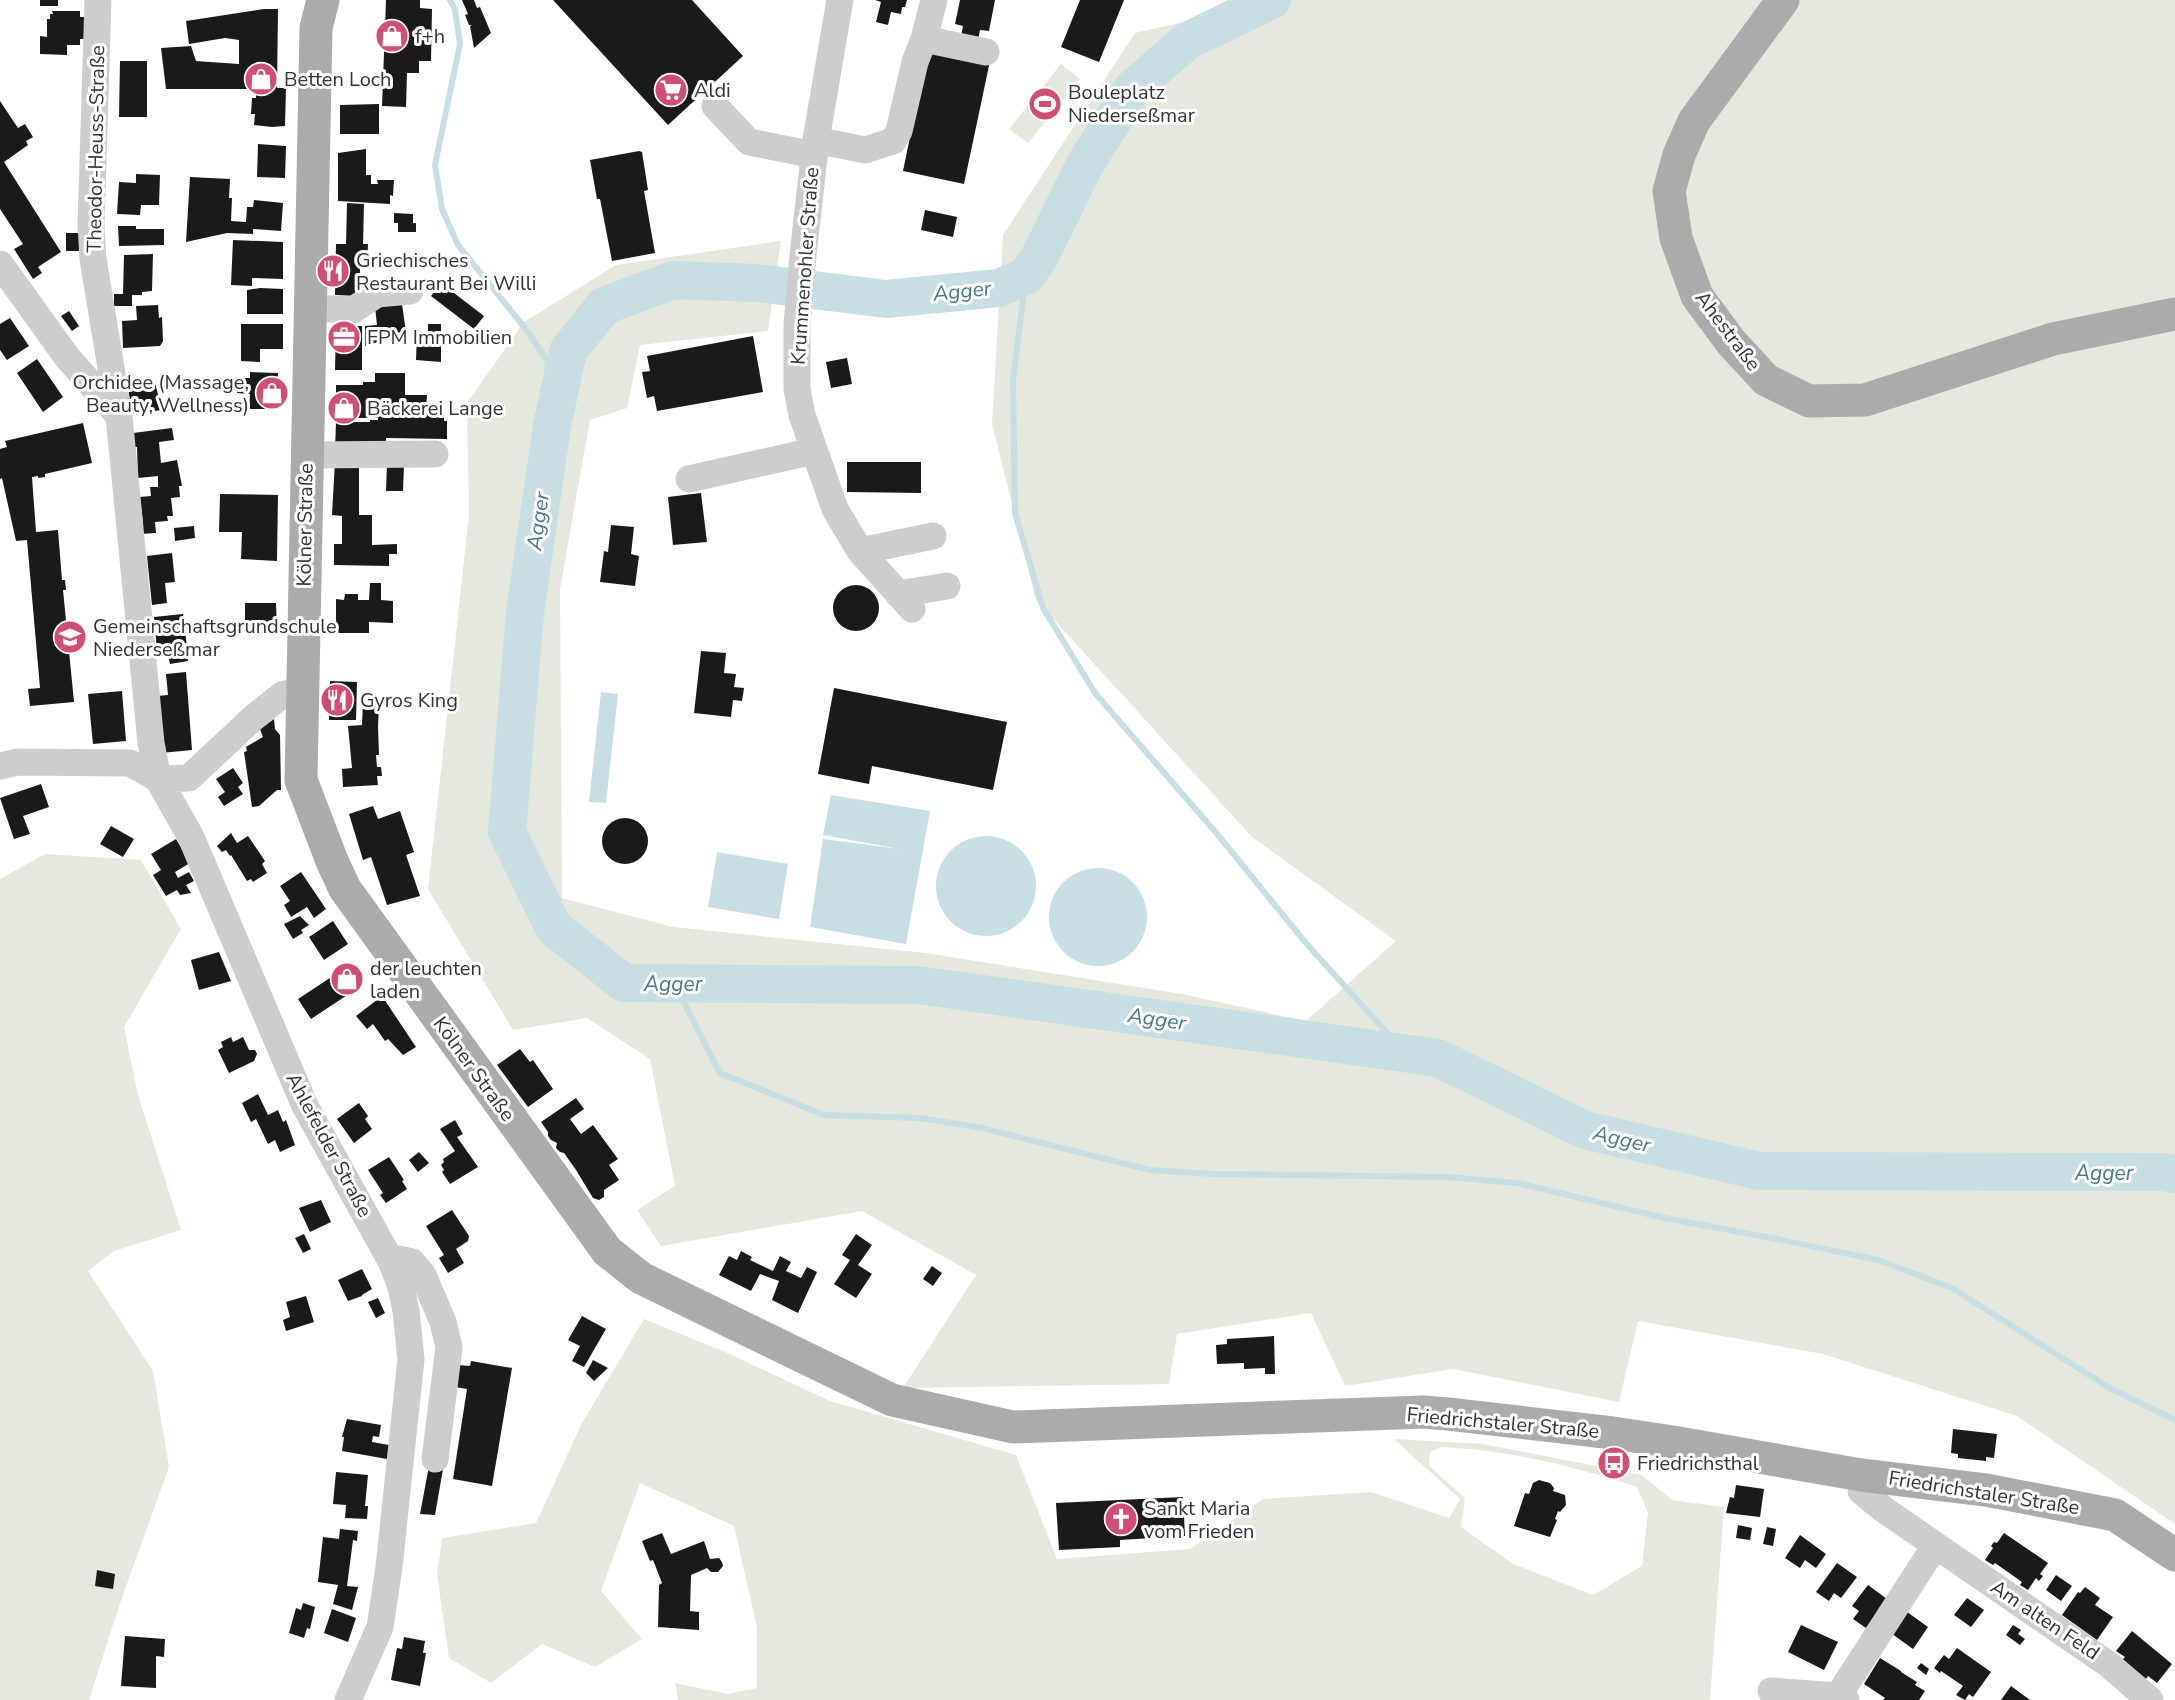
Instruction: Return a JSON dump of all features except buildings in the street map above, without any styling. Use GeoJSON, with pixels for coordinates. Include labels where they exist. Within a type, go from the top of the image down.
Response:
{"type":"FeatureCollection","features":[{"type":"Feature","properties":{"kind":"main road","name":"Ahestraße"},"geometry":{"type":"LineString","coordinates":[[1783,0],[1694,121],[1679,155],[1669,191],[1676,238],[1697,296],[1731,342],[1766,380],[1809,401],[1865,400],[2053,339],[2175,314]]}},
{"type":"Feature","properties":{"kind":"main road","name":"Kölner Straße"},"geometry":{"type":"LineString","coordinates":[[317,9],[301,780],[345,889],[607,1251],[641,1278],[759,1335]]}},
{"type":"Feature","properties":{"kind":"main road","name":"Friedrichstaler Straße"},"geometry":{"type":"LineString","coordinates":[[759,1335],[892,1400],[1013,1427],[1424,1412],[1663,1440],[1861,1475],[1986,1490],[2115,1515],[2175,1555]]}},
{"type":"Feature","properties":{"kind":"street","name":"Theodor-Heuss-Straße"},"geometry":{"type":"LineString","coordinates":[[98,0],[91,225],[93,259],[118,416],[152,743],[158,779]]}},
{"type":"Feature","properties":{"kind":"street","name":"Krummenohler Straße"},"geometry":{"type":"LineString","coordinates":[[840,0],[815,147],[803,255],[797,325],[797,389],[802,415],[835,509],[860,551],[905,602],[947,586]]}},
{"type":"Feature","properties":{"kind":"street"},"geometry":{"type":"LineString","coordinates":[[715,106],[749,142],[865,150],[892,141],[899,131],[915,62],[924,39],[934,0]]}},
{"type":"Feature","properties":{"kind":"street"},"geometry":{"type":"LineString","coordinates":[[924,39],[986,52]]}},
{"type":"Feature","properties":{"kind":"street"},"geometry":{"type":"LineString","coordinates":[[0,264],[67,357],[118,416]]}},
{"type":"Feature","properties":{"kind":"street"},"geometry":{"type":"LineString","coordinates":[[310,308],[353,310],[377,294],[410,291]]}},
{"type":"Feature","properties":{"kind":"street"},"geometry":{"type":"LineString","coordinates":[[689,479],[814,451]]}},
{"type":"Feature","properties":{"kind":"street"},"geometry":{"type":"LineString","coordinates":[[307,455],[435,454]]}},
{"type":"Feature","properties":{"kind":"street"},"geometry":{"type":"LineString","coordinates":[[860,551],[933,536]]}},
{"type":"Feature","properties":{"kind":"street"},"geometry":{"type":"LineString","coordinates":[[0,766],[18,762],[130,764],[158,779],[189,778],[252,719],[282,695],[303,689]]}},
{"type":"Feature","properties":{"kind":"street","name":"Ahlefelder Straße"},"geometry":{"type":"LineString","coordinates":[[158,779],[190,837],[305,1106],[392,1263],[404,1299],[411,1359],[389,1567],[380,1627],[348,1700]]}},
{"type":"Feature","properties":{"kind":"street"},"geometry":{"type":"LineString","coordinates":[[392,1263],[399,1259],[412,1263],[423,1275],[443,1322],[449,1347],[435,1459]]}},
{"type":"Feature","properties":{"kind":"street","name":"Am alten Feld"},"geometry":{"type":"LineString","coordinates":[[1861,1475],[1861,1491],[1935,1546],[2108,1664],[2150,1700]]}},
{"type":"Feature","properties":{"kind":"street"},"geometry":{"type":"LineString","coordinates":[[1771,1691],[1842,1698],[1935,1546]]}},
{"type":"Feature","properties":{"kind":"shaded area"},"geometry":{"type":"Polygon","coordinates":[[[1250,0],[2175,0],[2175,1524],[2017,1416],[1823,1354],[1638,1321],[1619,1402],[1453,1369],[1345,1386],[1311,1313],[1177,1334],[1169,1384],[903,1388],[976,1275],[862,1211],[661,1246],[637,1210],[675,1186],[650,1059],[587,1018],[513,1030],[428,889],[469,515],[467,403],[524,322],[616,265],[781,241],[768,331],[640,345],[627,408],[590,420],[560,589],[562,898],[673,927],[926,953],[1182,994],[1306,1021],[1396,941],[1252,837],[1036,600],[992,424],[1003,235],[1135,33],[1202,18],[1250,0]]]}},
{"type":"Feature","properties":{"kind":"shaded area","name":"Bouleplatz Niederseßmar"},"geometry":{"type":"Polygon","coordinates":[[[1061,64],[1080,79],[1028,143],[1009,129],[1061,64]]]}},
{"type":"Feature","properties":{"kind":"shaded area"},"geometry":{"type":"Polygon","coordinates":[[[45,854],[141,860],[181,929],[124,1027],[138,1095],[181,1230],[114,1251],[88,1271],[153,1371],[169,1467],[118,1609],[89,1700],[0,1700],[0,879],[45,854]]]}},
{"type":"Feature","properties":{"kind":"shaded area"},"geometry":{"type":"Polygon","coordinates":[[[644,1319],[725,1352],[830,1401],[1016,1455],[1057,1559],[1190,1549],[1263,1499],[1371,1492],[1449,1518],[1460,1499],[1394,1439],[1483,1444],[1642,1475],[1672,1500],[1724,1507],[1710,1700],[678,1700],[675,1683],[728,1694],[757,1688],[757,1627],[734,1526],[640,1483],[601,1591],[642,1639],[595,1667],[542,1644],[491,1683],[449,1658],[437,1575],[442,1538],[536,1523],[582,1423],[644,1319]],[[1442,1447],[1430,1452],[1429,1466],[1465,1498],[1461,1527],[1513,1564],[1593,1595],[1642,1566],[1648,1512],[1637,1487],[1541,1460],[1442,1447]]]}},
{"type":"Feature","properties":{"kind":"water"},"geometry":{"type":"Polygon","coordinates":[[[601,692],[618,694],[606,803],[589,802],[601,692]]]}},
{"type":"Feature","properties":{"kind":"water"},"geometry":{"type":"Polygon","coordinates":[[[831,795],[930,811],[906,944],[810,927],[823,839],[900,849],[823,835],[831,795]]]}},
{"type":"Feature","properties":{"kind":"water"},"geometry":{"type":"Polygon","coordinates":[[[986,836],[1014,844],[1028,858],[1036,886],[1028,914],[1014,928],[986,936],[958,928],[944,914],[936,886],[944,858],[958,844],[986,836]]]}},
{"type":"Feature","properties":{"kind":"water"},"geometry":{"type":"Polygon","coordinates":[[[717,852],[788,864],[779,919],[708,907],[717,852]]]}},
{"type":"Feature","properties":{"kind":"water"},"geometry":{"type":"Polygon","coordinates":[[[1088,868],[1108,868],[1133,882],[1144,898],[1147,917],[1144,936],[1133,952],[1108,966],[1088,966],[1071,958],[1057,944],[1049,927],[1049,907],[1057,890],[1071,876],[1088,868]]]}},
{"type":"Feature","properties":{"kind":"waterway"},"geometry":{"type":"LineString","coordinates":[[450,0],[455,9],[460,44],[435,165],[442,209],[458,245],[525,328],[547,360],[548,370],[562,386]]}},
{"type":"Feature","properties":{"kind":"waterway","name":"Agger"},"geometry":{"type":"LineString","coordinates":[[1272,0],[1187,41],[1132,89],[1084,166],[1040,256],[1026,276],[999,288],[886,299],[757,283],[673,280],[604,306],[568,351],[552,426],[525,613],[507,832],[554,928],[624,983],[918,985],[1438,1058],[1585,1130],[1759,1171],[2161,1172],[2175,1174]]}},
{"type":"Feature","properties":{"kind":"waterway"},"geometry":{"type":"LineString","coordinates":[[1026,276],[1013,380],[1015,513],[1043,608],[1095,693],[1218,835],[1305,942],[1406,1054]]}},
{"type":"Feature","properties":{"kind":"waterway"},"geometry":{"type":"LineString","coordinates":[[675,985],[720,1073],[824,1115],[920,1118],[982,1128],[1150,1170],[1214,1174],[1447,1177],[1517,1183],[1665,1218],[1878,1260],[1952,1288],[2108,1387],[2175,1420]]}},
{"type":"Feature","properties":{"kind":"place","name":"f+h"},"geometry":{"type":"Point","coordinates":[392,36]}},
{"type":"Feature","properties":{"kind":"place","name":"Betten Loch"},"geometry":{"type":"Point","coordinates":[261,79]}},
{"type":"Feature","properties":{"kind":"place","name":"Aldi"},"geometry":{"type":"Point","coordinates":[671,90]}},
{"type":"Feature","properties":{"kind":"place","name":"Bouleplatz Niederseßmar"},"geometry":{"type":"Point","coordinates":[1045,104]}},
{"type":"Feature","properties":{"kind":"place","name":"Griechisches Restaurant Bei Willi"},"geometry":{"type":"Point","coordinates":[333,271]}},
{"type":"Feature","properties":{"kind":"place","name":"FPM Immobilien"},"geometry":{"type":"Point","coordinates":[344,337]}},
{"type":"Feature","properties":{"kind":"place","name":"Orchidee (Massage, Beauty, Wellness)"},"geometry":{"type":"Point","coordinates":[272,393]}},
{"type":"Feature","properties":{"kind":"place","name":"Bäckerei Lange"},"geometry":{"type":"Point","coordinates":[344,408]}},
{"type":"Feature","properties":{"kind":"place","name":"Gemeinschaftsgrundschule Niederseßmar"},"geometry":{"type":"Point","coordinates":[70,637]}},
{"type":"Feature","properties":{"kind":"place","name":"Gyros King"},"geometry":{"type":"Point","coordinates":[337,700]}},
{"type":"Feature","properties":{"kind":"place","name":"der leuchten laden"},"geometry":{"type":"Point","coordinates":[347,979]}},
{"type":"Feature","properties":{"kind":"place","name":"Friedrichsthal"},"geometry":{"type":"Point","coordinates":[1614,1463]}},
{"type":"Feature","properties":{"kind":"place","name":"Sankt Maria vom Frieden"},"geometry":{"type":"Point","coordinates":[1121,1519]}}]}
